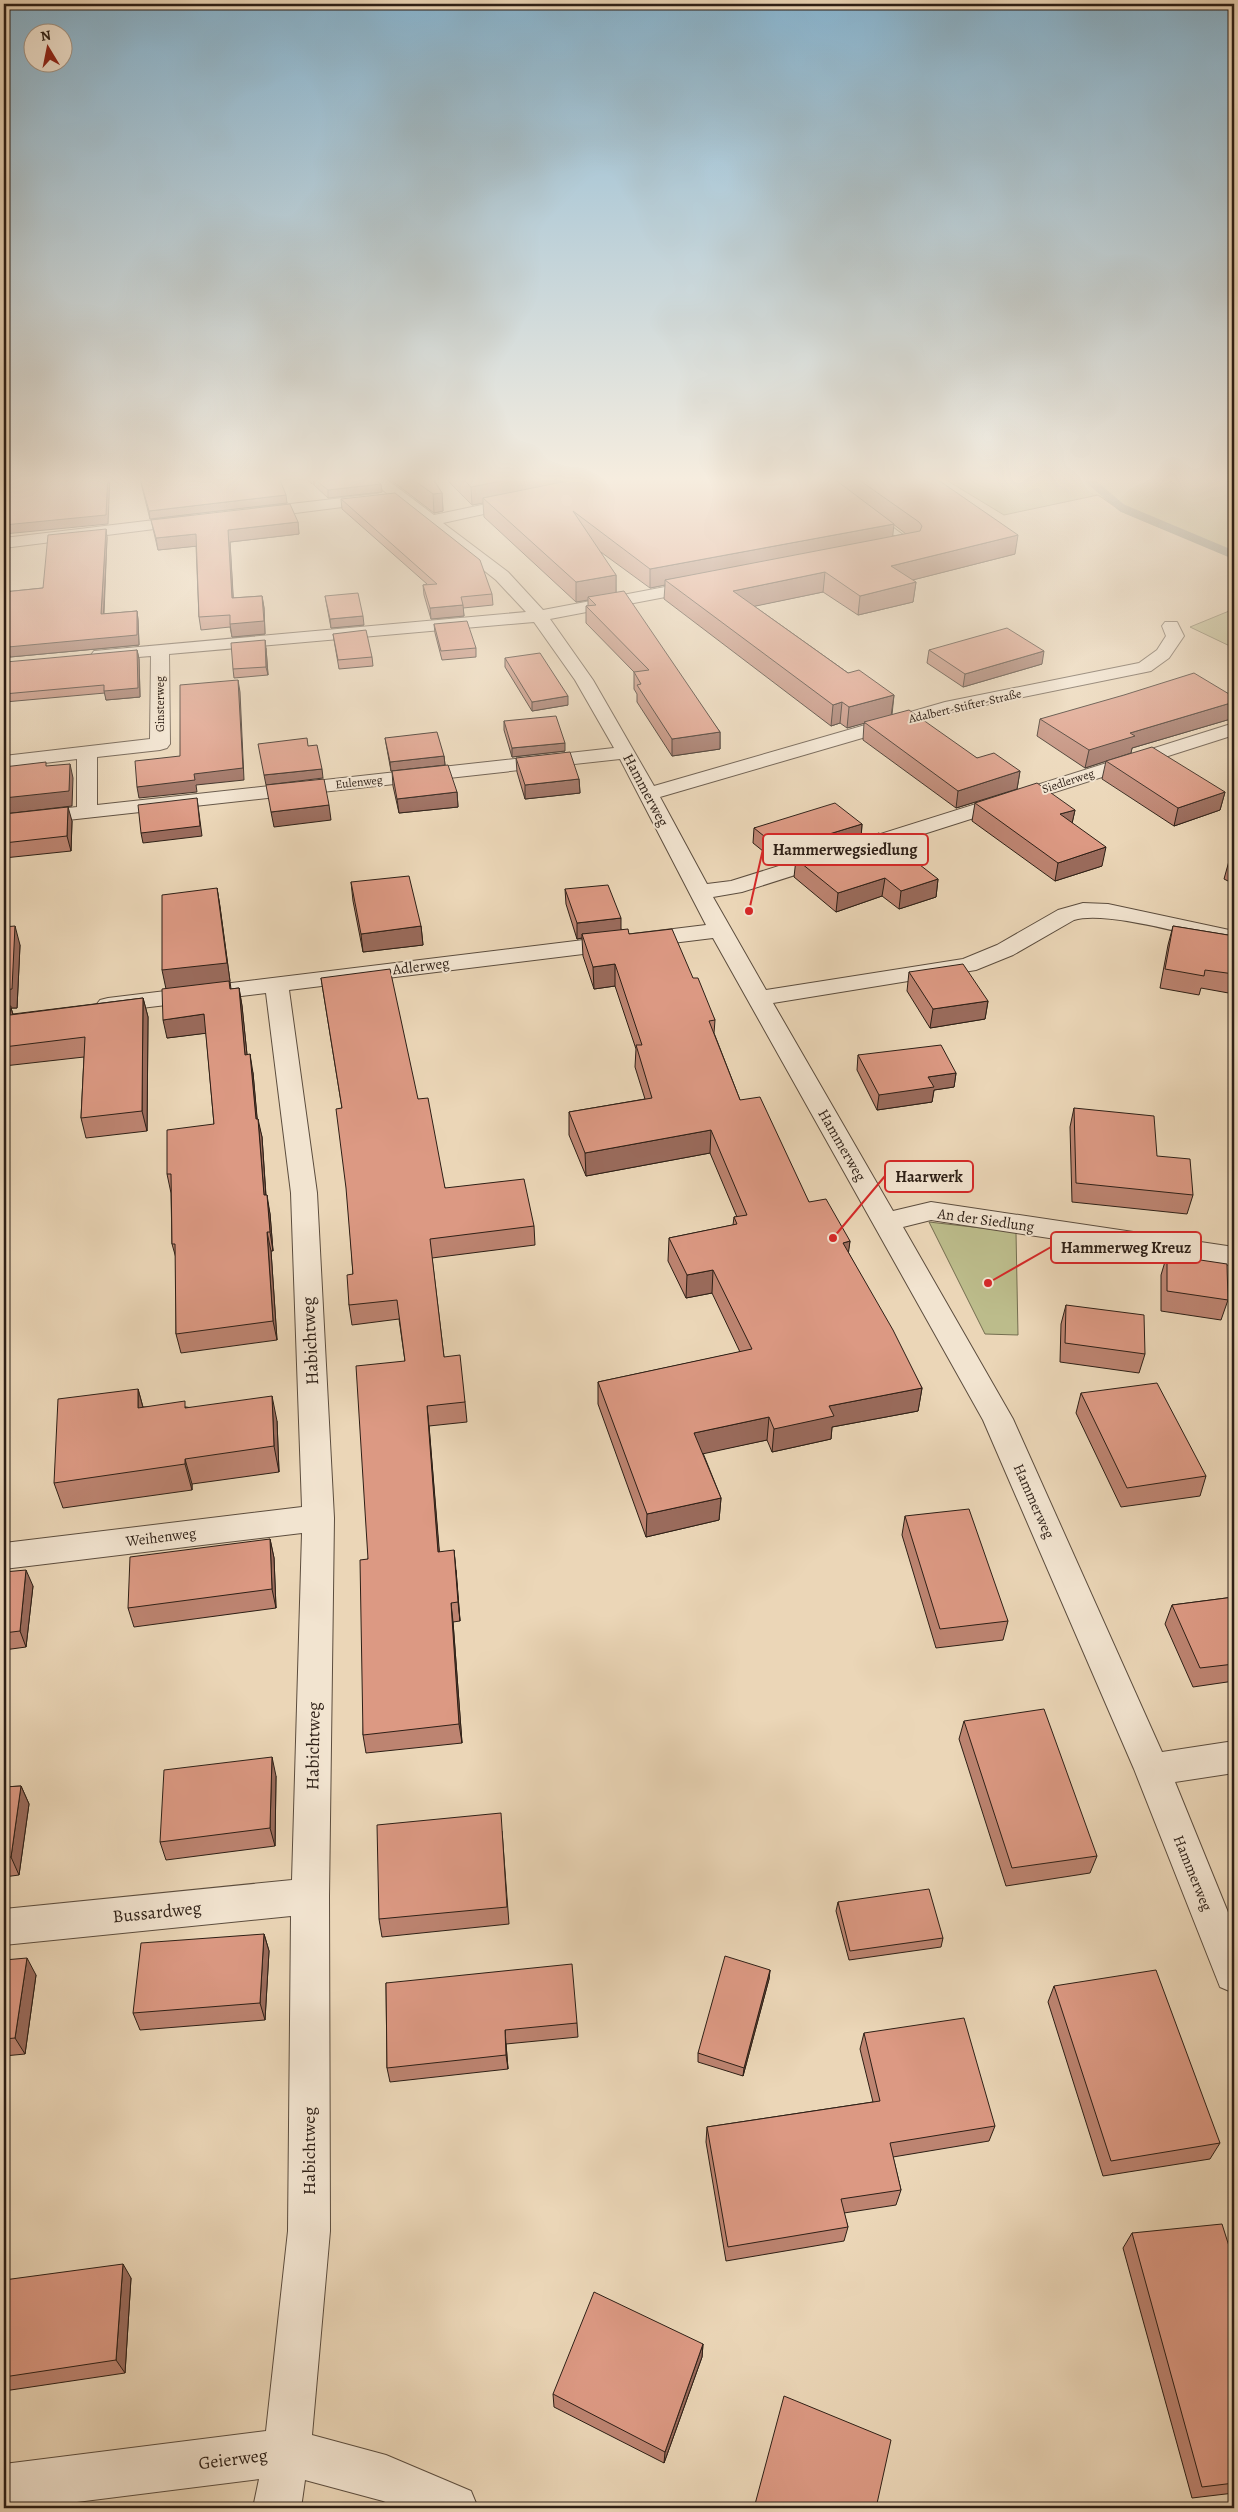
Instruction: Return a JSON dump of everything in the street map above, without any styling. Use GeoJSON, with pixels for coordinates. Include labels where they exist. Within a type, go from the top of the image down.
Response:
{"type":"FeatureCollection","features":[{"type":"Feature","properties":{"kind":"street","name":"Hammerweg"},"geometry":{"type":"LineString","coordinates":[[517,592],[539,616],[584,680],[626,752],[720,930],[998,1419],[1152,1769],[1234,1974]]}},
{"type":"Feature","properties":{"kind":"street"},"geometry":{"type":"LineString","coordinates":[[82,657],[539,616],[664,592]]}},
{"type":"Feature","properties":{"kind":"street","name":"Adalbert-Stifter-Straße"},"geometry":{"type":"LineString","coordinates":[[649,794],[952,706],[1145,666],[1163,654],[1174,636],[1171,626]]}},
{"type":"Feature","properties":{"kind":"street","name":"Ginsterweg"},"geometry":{"type":"LineString","coordinates":[[4,762],[160,744],[160,649]]}},
{"type":"Feature","properties":{"kind":"street","name":"Siedlerweg"},"geometry":{"type":"LineString","coordinates":[[700,892],[734,888],[1234,729]]}},
{"type":"Feature","properties":{"kind":"street","name":"Eulenweg"},"geometry":{"type":"LineString","coordinates":[[4,821],[626,752]]}},
{"type":"Feature","properties":{"kind":"street"},"geometry":{"type":"LineString","coordinates":[[86,753],[87,812]]}},
{"type":"Feature","properties":{"kind":"street"},"geometry":{"type":"LineString","coordinates":[[758,998],[968,965],[1005,950],[1066,915],[1083,910],[1108,911],[1234,938]]}},
{"type":"Feature","properties":{"kind":"street","name":"Adlerweg"},"geometry":{"type":"LineString","coordinates":[[91,1007],[720,930]]}},
{"type":"Feature","properties":{"kind":"street","name":"Habichtweg"},"geometry":{"type":"LineString","coordinates":[[276,983],[304,1192],[318,1518],[310,1896],[309,2231],[287,2452],[277,2508]]}},
{"type":"Feature","properties":{"kind":"street","name":"An der Siedlung"},"geometry":{"type":"LineString","coordinates":[[886,1222],[931,1212],[1234,1256]]}},
{"type":"Feature","properties":{"kind":"street","name":"Weihenweg"},"geometry":{"type":"LineString","coordinates":[[4,1556],[318,1518]]}},
{"type":"Feature","properties":{"kind":"street"},"geometry":{"type":"LineString","coordinates":[[1152,1769],[1234,1757]]}},
{"type":"Feature","properties":{"kind":"street","name":"Bussardweg"},"geometry":{"type":"LineString","coordinates":[[4,1927],[310,1896]]}},
{"type":"Feature","properties":{"kind":"street","name":"Geierweg"},"geometry":{"type":"LineString","coordinates":[[4,2488],[287,2452],[386,2478],[454,2508]]}},
{"type":"Feature","properties":{"kind":"green space"},"geometry":{"type":"Polygon","coordinates":[[[1234,609],[1234,648],[1190,627],[1234,609]]]}},
{"type":"Feature","properties":{"kind":"green space"},"geometry":{"type":"Polygon","coordinates":[[[929,1222],[1016,1232],[1018,1335],[985,1334],[929,1222]]]}},
{"type":"Feature","properties":{"kind":"building"},"geometry":{"type":"Polygon","coordinates":[[[4,592],[102,592],[101,614],[137,611],[137,635],[8,647],[9,637],[4,638],[4,592]]]}},
{"type":"Feature","properties":{"kind":"building"},"geometry":{"type":"Polygon","coordinates":[[[198,592],[232,592],[232,598],[262,596],[264,621],[230,624],[230,615],[199,617],[198,592]]]}},
{"type":"Feature","properties":{"kind":"building"},"geometry":{"type":"Polygon","coordinates":[[[425,592],[491,592],[492,594],[461,597],[463,605],[430,608],[425,592]]]}},
{"type":"Feature","properties":{"kind":"building"},"geometry":{"type":"Polygon","coordinates":[[[625,592],[720,732],[672,739],[637,685],[641,684],[634,672],[649,670],[586,606],[596,605],[588,597],[625,592]]]}},
{"type":"Feature","properties":{"kind":"building"},"geometry":{"type":"Polygon","coordinates":[[[681,592],[735,592],[848,673],[859,670],[894,695],[849,707],[842,702],[833,705],[681,592]]]}},
{"type":"Feature","properties":{"kind":"building"},"geometry":{"type":"Polygon","coordinates":[[[854,592],[875,592],[860,596],[854,592]]]}},
{"type":"Feature","properties":{"kind":"building"},"geometry":{"type":"Polygon","coordinates":[[[358,593],[363,616],[330,619],[325,596],[358,593]]]}},
{"type":"Feature","properties":{"kind":"building"},"geometry":{"type":"Polygon","coordinates":[[[467,621],[476,648],[441,651],[434,624],[467,621]]]}},
{"type":"Feature","properties":{"kind":"building"},"geometry":{"type":"Polygon","coordinates":[[[1007,628],[1044,651],[965,674],[929,650],[1007,628]]]}},
{"type":"Feature","properties":{"kind":"building"},"geometry":{"type":"Polygon","coordinates":[[[366,630],[372,657],[338,660],[333,634],[366,630]]]}},
{"type":"Feature","properties":{"kind":"building"},"geometry":{"type":"Polygon","coordinates":[[[265,640],[266,667],[233,669],[231,643],[265,640]]]}},
{"type":"Feature","properties":{"kind":"building"},"geometry":{"type":"Polygon","coordinates":[[[137,650],[138,688],[104,691],[104,685],[4,694],[6,662],[137,650]]]}},
{"type":"Feature","properties":{"kind":"building"},"geometry":{"type":"Polygon","coordinates":[[[540,653],[568,696],[532,702],[505,658],[540,653]]]}},
{"type":"Feature","properties":{"kind":"building"},"geometry":{"type":"Polygon","coordinates":[[[1194,673],[1234,697],[1234,702],[1130,733],[1135,736],[1089,750],[1040,719],[1124,695],[1194,673]]]}},
{"type":"Feature","properties":{"kind":"building"},"geometry":{"type":"Polygon","coordinates":[[[238,680],[243,768],[194,774],[195,780],[137,787],[135,761],[180,756],[180,685],[238,680]]]}},
{"type":"Feature","properties":{"kind":"building"},"geometry":{"type":"Polygon","coordinates":[[[909,710],[977,758],[994,753],[1020,771],[958,791],[864,722],[909,710]]]}},
{"type":"Feature","properties":{"kind":"building"},"geometry":{"type":"Polygon","coordinates":[[[556,716],[565,743],[512,748],[504,721],[556,716]]]}},
{"type":"Feature","properties":{"kind":"building"},"geometry":{"type":"Polygon","coordinates":[[[437,732],[444,756],[390,762],[385,738],[437,732]]]}},
{"type":"Feature","properties":{"kind":"building"},"geometry":{"type":"Polygon","coordinates":[[[307,738],[308,746],[317,745],[322,769],[264,775],[258,744],[307,738]]]}},
{"type":"Feature","properties":{"kind":"building"},"geometry":{"type":"Polygon","coordinates":[[[1152,747],[1225,792],[1178,808],[1106,761],[1152,747]]]}},
{"type":"Feature","properties":{"kind":"building"},"geometry":{"type":"Polygon","coordinates":[[[570,752],[579,779],[525,785],[516,758],[570,752]]]}},
{"type":"Feature","properties":{"kind":"building"},"geometry":{"type":"Polygon","coordinates":[[[46,762],[46,766],[70,764],[69,791],[4,798],[4,767],[46,762]]]}},
{"type":"Feature","properties":{"kind":"building"},"geometry":{"type":"Polygon","coordinates":[[[448,765],[457,792],[397,799],[392,771],[448,765]]]}},
{"type":"Feature","properties":{"kind":"building"},"geometry":{"type":"Polygon","coordinates":[[[324,779],[329,805],[271,812],[266,785],[324,779]]]}},
{"type":"Feature","properties":{"kind":"building"},"geometry":{"type":"Polygon","coordinates":[[[1037,783],[1075,810],[1060,814],[1106,847],[1058,863],[975,803],[1037,783]]]}},
{"type":"Feature","properties":{"kind":"building"},"geometry":{"type":"Polygon","coordinates":[[[197,798],[200,826],[141,833],[138,805],[197,798]]]}},
{"type":"Feature","properties":{"kind":"building"},"geometry":{"type":"Polygon","coordinates":[[[835,803],[862,824],[780,849],[754,828],[835,803]]]}},
{"type":"Feature","properties":{"kind":"building"},"geometry":{"type":"Polygon","coordinates":[[[68,807],[67,836],[4,843],[4,814],[68,807]]]}},
{"type":"Feature","properties":{"kind":"building"},"geometry":{"type":"Polygon","coordinates":[[[879,833],[938,879],[901,891],[885,878],[838,893],[796,859],[879,833]]]}},
{"type":"Feature","properties":{"kind":"building"},"geometry":{"type":"Polygon","coordinates":[[[409,876],[421,926],[361,934],[351,882],[409,876]]]}},
{"type":"Feature","properties":{"kind":"building"},"geometry":{"type":"Polygon","coordinates":[[[608,885],[621,918],[577,923],[565,889],[608,885]]]}},
{"type":"Feature","properties":{"kind":"building"},"geometry":{"type":"Polygon","coordinates":[[[217,888],[227,963],[162,970],[162,895],[217,888]]]}},
{"type":"Feature","properties":{"kind":"building"},"geometry":{"type":"Polygon","coordinates":[[[15,926],[12,989],[4,990],[4,927],[15,926]]]}},
{"type":"Feature","properties":{"kind":"building"},"geometry":{"type":"Polygon","coordinates":[[[1173,926],[1234,936],[1234,974],[1205,970],[1204,976],[1165,969],[1173,926]]]}},
{"type":"Feature","properties":{"kind":"building"},"geometry":{"type":"Polygon","coordinates":[[[628,929],[629,934],[672,929],[693,978],[698,978],[715,1020],[709,1021],[740,1100],[760,1097],[809,1202],[826,1199],[850,1241],[843,1243],[893,1330],[922,1388],[829,1406],[834,1416],[774,1429],[769,1417],[694,1433],[721,1498],[647,1514],[598,1382],[752,1349],[713,1270],[687,1275],[669,1238],[737,1224],[734,1217],[747,1215],[711,1130],[585,1153],[569,1112],[652,1098],[636,1045],[642,1045],[615,964],[593,967],[582,934],[628,929]]]}},
{"type":"Feature","properties":{"kind":"building"},"geometry":{"type":"Polygon","coordinates":[[[963,964],[988,1001],[933,1009],[909,972],[963,964]]]}},
{"type":"Feature","properties":{"kind":"building"},"geometry":{"type":"Polygon","coordinates":[[[390,969],[418,1099],[428,1098],[445,1188],[524,1179],[534,1226],[430,1239],[444,1357],[460,1355],[465,1402],[427,1406],[438,1552],[454,1550],[458,1602],[451,1603],[459,1724],[363,1735],[360,1560],[368,1559],[356,1366],[405,1361],[397,1300],[349,1305],[347,1275],[353,1274],[346,1188],[336,1109],[342,1108],[321,978],[390,969]]]}},
{"type":"Feature","properties":{"kind":"building"},"geometry":{"type":"Polygon","coordinates":[[[229,981],[230,989],[239,988],[245,1055],[250,1054],[256,1119],[258,1119],[264,1195],[267,1195],[270,1232],[267,1232],[273,1321],[176,1334],[175,1244],[172,1244],[171,1174],[167,1174],[167,1130],[214,1124],[204,1014],[163,1020],[162,989],[229,981]]]}},
{"type":"Feature","properties":{"kind":"building"},"geometry":{"type":"Polygon","coordinates":[[[143,998],[142,1111],[81,1118],[85,1037],[4,1047],[4,1007],[11,1006],[10,1015],[143,998]]]}},
{"type":"Feature","properties":{"kind":"building"},"geometry":{"type":"Polygon","coordinates":[[[941,1045],[956,1073],[928,1077],[934,1087],[879,1095],[858,1055],[941,1045]]]}},
{"type":"Feature","properties":{"kind":"building"},"geometry":{"type":"Polygon","coordinates":[[[1074,1108],[1154,1116],[1157,1156],[1190,1159],[1193,1195],[1076,1183],[1074,1108]]]}},
{"type":"Feature","properties":{"kind":"building"},"geometry":{"type":"Polygon","coordinates":[[[1167,1255],[1227,1264],[1228,1300],[1167,1291],[1167,1255]]]}},
{"type":"Feature","properties":{"kind":"building"},"geometry":{"type":"Polygon","coordinates":[[[1066,1305],[1144,1315],[1145,1354],[1065,1343],[1066,1305]]]}},
{"type":"Feature","properties":{"kind":"building"},"geometry":{"type":"Polygon","coordinates":[[[1157,1383],[1206,1476],[1127,1488],[1081,1393],[1157,1383]]]}},
{"type":"Feature","properties":{"kind":"building"},"geometry":{"type":"Polygon","coordinates":[[[138,1389],[138,1408],[185,1401],[185,1408],[272,1396],[274,1446],[185,1459],[185,1464],[54,1483],[58,1399],[138,1389]]]}},
{"type":"Feature","properties":{"kind":"building"},"geometry":{"type":"Polygon","coordinates":[[[969,1509],[1008,1621],[940,1629],[905,1516],[969,1509]]]}},
{"type":"Feature","properties":{"kind":"building"},"geometry":{"type":"Polygon","coordinates":[[[270,1539],[272,1589],[128,1608],[130,1557],[270,1539]]]}},
{"type":"Feature","properties":{"kind":"building"},"geometry":{"type":"Polygon","coordinates":[[[26,1570],[20,1631],[4,1633],[4,1572],[26,1570]]]}},
{"type":"Feature","properties":{"kind":"building"},"geometry":{"type":"Polygon","coordinates":[[[1234,1597],[1234,1664],[1200,1668],[1172,1605],[1234,1597]]]}},
{"type":"Feature","properties":{"kind":"building"},"geometry":{"type":"Polygon","coordinates":[[[1044,1709],[1097,1856],[1012,1868],[964,1721],[1044,1709]]]}},
{"type":"Feature","properties":{"kind":"building"},"geometry":{"type":"Polygon","coordinates":[[[272,1757],[270,1828],[160,1842],[164,1770],[272,1757]]]}},
{"type":"Feature","properties":{"kind":"building"},"geometry":{"type":"Polygon","coordinates":[[[21,1786],[11,1857],[4,1858],[4,1787],[21,1786]]]}},
{"type":"Feature","properties":{"kind":"building"},"geometry":{"type":"Polygon","coordinates":[[[501,1813],[507,1907],[379,1919],[377,1825],[501,1813]]]}},
{"type":"Feature","properties":{"kind":"building"},"geometry":{"type":"Polygon","coordinates":[[[929,1889],[943,1938],[850,1951],[838,1902],[929,1889]]]}},
{"type":"Feature","properties":{"kind":"building"},"geometry":{"type":"Polygon","coordinates":[[[264,1934],[260,2003],[133,2013],[141,1943],[264,1934]]]}},
{"type":"Feature","properties":{"kind":"building"},"geometry":{"type":"Polygon","coordinates":[[[725,1956],[770,1970],[744,2068],[698,2053],[725,1956]]]}},
{"type":"Feature","properties":{"kind":"building"},"geometry":{"type":"Polygon","coordinates":[[[27,1958],[15,2038],[4,2039],[4,1960],[27,1958]]]}},
{"type":"Feature","properties":{"kind":"building"},"geometry":{"type":"Polygon","coordinates":[[[572,1964],[577,2023],[505,2030],[506,2055],[387,2068],[386,1983],[572,1964]]]}},
{"type":"Feature","properties":{"kind":"building"},"geometry":{"type":"Polygon","coordinates":[[[1156,1970],[1220,2143],[1111,2161],[1054,1986],[1156,1970]]]}},
{"type":"Feature","properties":{"kind":"building"},"geometry":{"type":"Polygon","coordinates":[[[964,2018],[995,2126],[890,2143],[901,2190],[841,2199],[848,2227],[728,2247],[707,2127],[880,2101],[864,2033],[964,2018]]]}},
{"type":"Feature","properties":{"kind":"building"},"geometry":{"type":"Polygon","coordinates":[[[1222,2224],[1234,2262],[1234,2483],[1202,2487],[1132,2233],[1222,2224]]]}},
{"type":"Feature","properties":{"kind":"building"},"geometry":{"type":"Polygon","coordinates":[[[123,2264],[116,2360],[4,2377],[4,2280],[123,2264]]]}},
{"type":"Feature","properties":{"kind":"building"},"geometry":{"type":"Polygon","coordinates":[[[594,2292],[703,2344],[665,2452],[553,2394],[594,2292]]]}},
{"type":"Feature","properties":{"kind":"building"},"geometry":{"type":"Polygon","coordinates":[[[784,2396],[891,2440],[876,2508],[754,2508],[784,2396]]]}},
{"type":"Feature","properties":{"kind":"place","name":"Hammerwegsiedlung"},"geometry":{"type":"Point","coordinates":[749,911]}},
{"type":"Feature","properties":{"kind":"place","name":"Haarwerk"},"geometry":{"type":"Point","coordinates":[833,1238]}},
{"type":"Feature","properties":{"kind":"place","name":"Hammerweg Kreuz"},"geometry":{"type":"Point","coordinates":[988,1283]}}]}
